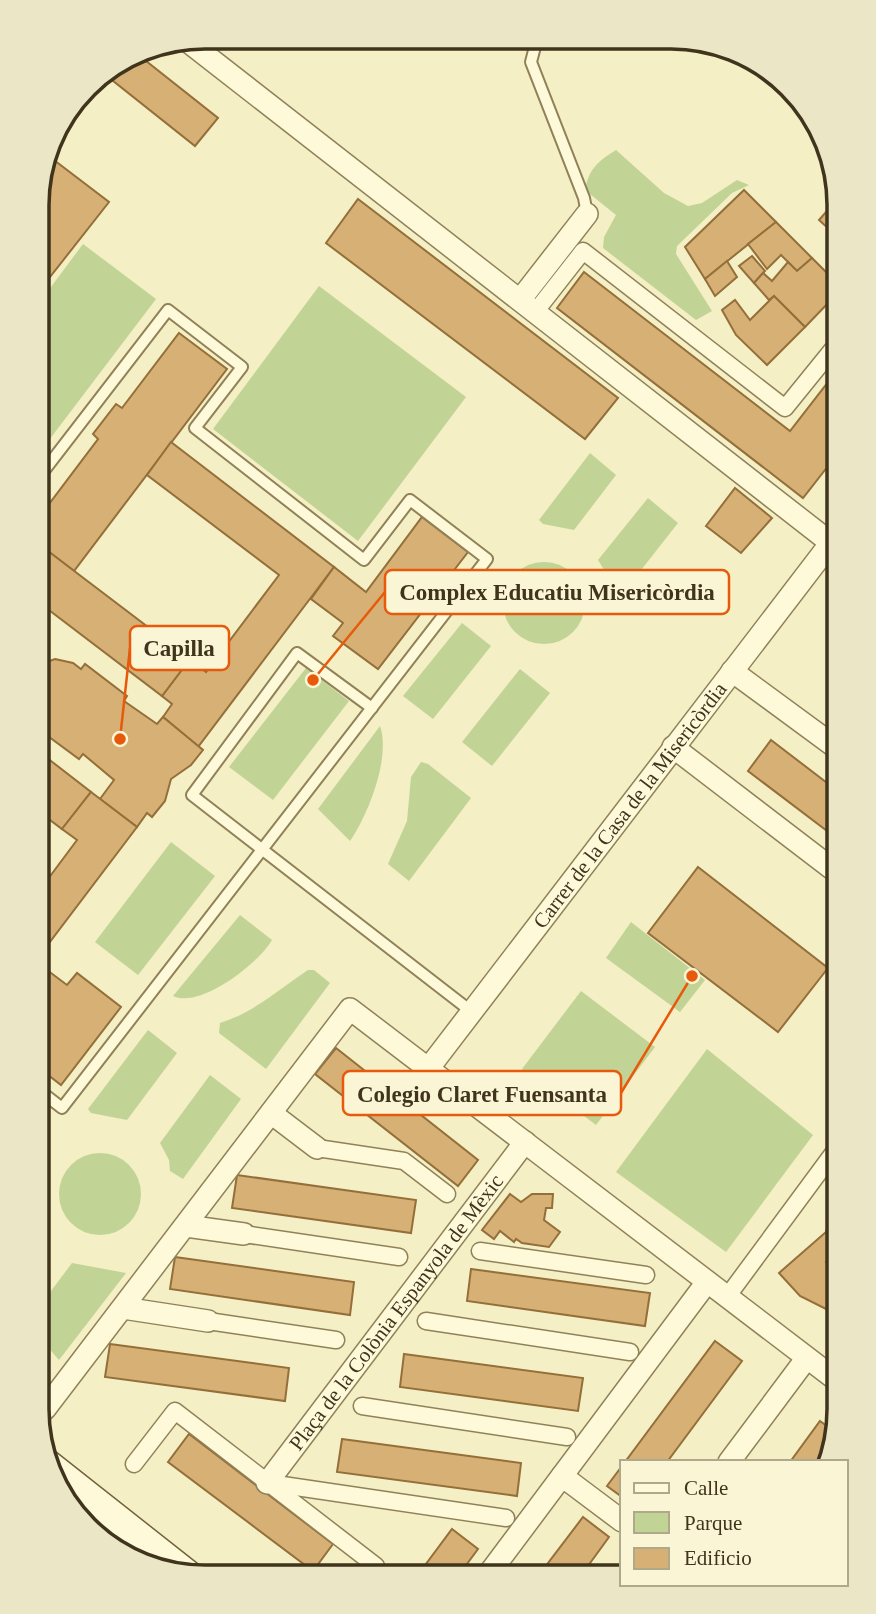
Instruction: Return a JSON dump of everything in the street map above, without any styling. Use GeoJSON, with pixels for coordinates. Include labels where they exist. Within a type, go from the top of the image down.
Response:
{"type":"FeatureCollection","features":[{"type":"Feature","properties":{"kind":"main road"},"geometry":{"type":"LineString","coordinates":[[67,1481],[165,1560]]}},
{"type":"Feature","properties":{"kind":"street"},"geometry":{"type":"LineString","coordinates":[[198,49],[827,538]]}},
{"type":"Feature","properties":{"kind":"street"},"geometry":{"type":"LineString","coordinates":[[528,306],[587,214]]}},
{"type":"Feature","properties":{"kind":"street"},"geometry":{"type":"LineString","coordinates":[[528,306],[583,251],[785,408],[827,356]]}},
{"type":"Feature","properties":{"kind":"street","name":"Carrer de la Casa de la Misericòrdia"},"geometry":{"type":"LineString","coordinates":[[428,1069],[827,548]]}},
{"type":"Feature","properties":{"kind":"street"},"geometry":{"type":"LineString","coordinates":[[732,671],[827,741]]}},
{"type":"Feature","properties":{"kind":"street"},"geometry":{"type":"LineString","coordinates":[[673,747],[827,865]]}},
{"type":"Feature","properties":{"kind":"street"},"geometry":{"type":"LineString","coordinates":[[49,1405],[351,1009],[827,1374]]}},
{"type":"Feature","properties":{"kind":"street","name":"Plaça de la Colònia Espanyola de Mèxic"},"geometry":{"type":"LineString","coordinates":[[271,1113],[317,1148],[404,1161],[447,1194]]}},
{"type":"Feature","properties":{"kind":"street","name":"Plaça de la Colònia Espanyola de Mèxic"},"geometry":{"type":"LineString","coordinates":[[267,1483],[525,1142]]}},
{"type":"Feature","properties":{"kind":"street"},"geometry":{"type":"LineString","coordinates":[[727,1297],[827,1162]]}},
{"type":"Feature","properties":{"kind":"street","name":"Plaça de la Colònia Espanyola de Mèxic"},"geometry":{"type":"LineString","coordinates":[[186,1226],[399,1257]]}},
{"type":"Feature","properties":{"kind":"street","name":"Plaça de la Colònia Espanyola de Mèxic"},"geometry":{"type":"LineString","coordinates":[[480,1251],[646,1275]]}},
{"type":"Feature","properties":{"kind":"street"},"geometry":{"type":"LineString","coordinates":[[496,1565],[707,1282]]}},
{"type":"Feature","properties":{"kind":"street","name":"Plaça de la Colònia Espanyola de Mèxic"},"geometry":{"type":"LineString","coordinates":[[122,1308],[336,1340]]}},
{"type":"Feature","properties":{"kind":"street","name":"Plaça de la Colònia Espanyola de Mèxic"},"geometry":{"type":"LineString","coordinates":[[426,1321],[630,1352]]}},
{"type":"Feature","properties":{"kind":"street"},"geometry":{"type":"LineString","coordinates":[[730,1460],[806,1359]]}},
{"type":"Feature","properties":{"kind":"street","name":"Plaça de la Colònia Espanyola de Mèxic"},"geometry":{"type":"LineString","coordinates":[[362,1406],[567,1437]]}},
{"type":"Feature","properties":{"kind":"street"},"geometry":{"type":"LineString","coordinates":[[134,1464],[175,1411],[375,1565]]}},
{"type":"Feature","properties":{"kind":"street"},"geometry":{"type":"LineString","coordinates":[[562,1476],[620,1520]]}},
{"type":"Feature","properties":{"kind":"street"},"geometry":{"type":"LineString","coordinates":[[267,1483],[506,1518]]}},
{"type":"Feature","properties":{"kind":"lane"},"geometry":{"type":"LineString","coordinates":[[534,49],[531,62],[584,198],[587,214]]}},
{"type":"Feature","properties":{"kind":"lane"},"geometry":{"type":"LineString","coordinates":[[49,464],[168,310],[242,367],[195,428],[364,559],[411,500],[487,559],[62,1108],[49,1098]]}},
{"type":"Feature","properties":{"kind":"lane"},"geometry":{"type":"LineString","coordinates":[[372,708],[297,653],[192,794],[471,1012]]}},
{"type":"Feature","properties":{"kind":"green space"},"geometry":{"type":"Polygon","coordinates":[[[616,150],[664,193],[688,206],[702,203],[737,180],[749,185],[732,193],[677,246],[676,254],[712,311],[696,320],[603,248],[604,237],[616,215],[585,190],[595,167],[616,150]]]}},
{"type":"Feature","properties":{"kind":"green space"},"geometry":{"type":"Polygon","coordinates":[[[83,244],[156,299],[49,440],[49,290],[83,244]]]}},
{"type":"Feature","properties":{"kind":"green space"},"geometry":{"type":"Polygon","coordinates":[[[319,286],[466,397],[358,541],[213,429],[319,286]]]}},
{"type":"Feature","properties":{"kind":"green space"},"geometry":{"type":"Polygon","coordinates":[[[590,453],[616,475],[574,530],[543,524],[539,520],[590,453]]]}},
{"type":"Feature","properties":{"kind":"green space"},"geometry":{"type":"Polygon","coordinates":[[[648,498],[678,523],[623,593],[616,589],[598,560],[648,498]]]}},
{"type":"Feature","properties":{"kind":"green space"},"geometry":{"type":"Polygon","coordinates":[[[544,562],[560,565],[573,574],[582,587],[585,603],[582,619],[573,632],[560,641],[544,644],[528,641],[515,632],[506,619],[503,603],[506,587],[515,574],[528,565],[544,562]]]}},
{"type":"Feature","properties":{"kind":"green space"},"geometry":{"type":"Polygon","coordinates":[[[462,623],[491,646],[433,719],[403,696],[462,623]]]}},
{"type":"Feature","properties":{"kind":"green space"},"geometry":{"type":"Polygon","coordinates":[[[306,668],[349,701],[273,800],[229,767],[306,668]]]}},
{"type":"Feature","properties":{"kind":"green space"},"geometry":{"type":"Polygon","coordinates":[[[520,669],[550,693],[492,766],[462,742],[520,669]]]}},
{"type":"Feature","properties":{"kind":"green space"},"geometry":{"type":"Polygon","coordinates":[[[380,726],[383,739],[376,785],[364,816],[350,841],[318,809],[380,726]]]}},
{"type":"Feature","properties":{"kind":"green space"},"geometry":{"type":"Polygon","coordinates":[[[421,762],[428,764],[471,798],[409,881],[388,864],[407,821],[411,777],[421,762]]]}},
{"type":"Feature","properties":{"kind":"green space"},"geometry":{"type":"Polygon","coordinates":[[[171,842],[215,876],[138,975],[95,942],[171,842]]]}},
{"type":"Feature","properties":{"kind":"green space"},"geometry":{"type":"Polygon","coordinates":[[[240,915],[272,940],[265,950],[228,982],[213,990],[198,996],[173,996],[240,915]]]}},
{"type":"Feature","properties":{"kind":"green space"},"geometry":{"type":"Polygon","coordinates":[[[631,922],[705,980],[680,1012],[606,958],[631,922]]]}},
{"type":"Feature","properties":{"kind":"green space"},"geometry":{"type":"Polygon","coordinates":[[[308,970],[314,970],[330,983],[266,1069],[219,1033],[220,1023],[256,1006],[308,970]]]}},
{"type":"Feature","properties":{"kind":"green space"},"geometry":{"type":"Polygon","coordinates":[[[581,991],[655,1047],[596,1125],[522,1069],[581,991]]]}},
{"type":"Feature","properties":{"kind":"green space"},"geometry":{"type":"Polygon","coordinates":[[[148,1030],[177,1053],[127,1120],[91,1113],[88,1109],[148,1030]]]}},
{"type":"Feature","properties":{"kind":"green space"},"geometry":{"type":"Polygon","coordinates":[[[707,1049],[813,1135],[726,1252],[616,1172],[707,1049]]]}},
{"type":"Feature","properties":{"kind":"green space"},"geometry":{"type":"Polygon","coordinates":[[[210,1075],[241,1099],[183,1179],[170,1171],[169,1160],[160,1143],[210,1075]]]}},
{"type":"Feature","properties":{"kind":"green space"},"geometry":{"type":"Polygon","coordinates":[[[100,1153],[116,1156],[129,1165],[138,1178],[141,1194],[138,1210],[129,1223],[116,1232],[100,1235],[84,1232],[71,1223],[62,1210],[59,1194],[62,1178],[71,1165],[84,1156],[100,1153]]]}},
{"type":"Feature","properties":{"kind":"green space"},"geometry":{"type":"Polygon","coordinates":[[[72,1263],[126,1273],[59,1360],[49,1349],[49,1294],[72,1263]]]}},
{"type":"Feature","properties":{"kind":"building"},"geometry":{"type":"Polygon","coordinates":[[[146,61],[218,118],[195,146],[112,80],[146,61]]]}},
{"type":"Feature","properties":{"kind":"building"},"geometry":{"type":"Polygon","coordinates":[[[55,161],[109,202],[49,278],[50,184],[55,161]]]}},
{"type":"Feature","properties":{"kind":"building"},"geometry":{"type":"Polygon","coordinates":[[[744,190],[776,222],[705,279],[685,247],[744,190]]]}},
{"type":"Feature","properties":{"kind":"building"},"geometry":{"type":"Polygon","coordinates":[[[358,199],[618,398],[585,439],[326,243],[358,199]]]}},
{"type":"Feature","properties":{"kind":"building"},"geometry":{"type":"Polygon","coordinates":[[[826,212],[827,213],[827,227],[819,220],[826,212]]]}},
{"type":"Feature","properties":{"kind":"building"},"geometry":{"type":"Polygon","coordinates":[[[776,222],[812,258],[797,271],[781,255],[767,269],[748,244],[776,222]]]}},
{"type":"Feature","properties":{"kind":"building"},"geometry":{"type":"Polygon","coordinates":[[[752,256],[765,271],[754,283],[739,266],[752,256]]]}},
{"type":"Feature","properties":{"kind":"building"},"geometry":{"type":"Polygon","coordinates":[[[812,258],[827,273],[827,304],[805,327],[774,296],[769,300],[754,283],[763,273],[772,281],[788,262],[797,271],[812,258]]]}},
{"type":"Feature","properties":{"kind":"building"},"geometry":{"type":"Polygon","coordinates":[[[727,261],[737,277],[715,296],[705,279],[727,261]]]}},
{"type":"Feature","properties":{"kind":"building"},"geometry":{"type":"Polygon","coordinates":[[[584,272],[790,431],[827,383],[827,467],[803,498],[557,308],[584,272]]]}},
{"type":"Feature","properties":{"kind":"building"},"geometry":{"type":"Polygon","coordinates":[[[774,296],[805,327],[767,365],[736,335],[722,310],[735,300],[750,320],[774,296]]]}},
{"type":"Feature","properties":{"kind":"building"},"geometry":{"type":"Polygon","coordinates":[[[179,333],[227,369],[74,571],[49,552],[49,504],[98,439],[93,434],[116,404],[122,408],[179,333]]]}},
{"type":"Feature","properties":{"kind":"building"},"geometry":{"type":"Polygon","coordinates":[[[171,442],[334,567],[198,747],[163,717],[172,704],[162,696],[190,659],[206,672],[279,575],[147,475],[171,442]]]}},
{"type":"Feature","properties":{"kind":"building"},"geometry":{"type":"Polygon","coordinates":[[[735,488],[772,518],[741,553],[706,526],[735,488]]]}},
{"type":"Feature","properties":{"kind":"building"},"geometry":{"type":"Polygon","coordinates":[[[422,517],[468,552],[378,669],[333,636],[343,623],[311,599],[334,567],[366,592],[422,517]]]}},
{"type":"Feature","properties":{"kind":"building"},"geometry":{"type":"Polygon","coordinates":[[[49,552],[190,659],[162,696],[49,610],[49,552]]]}},
{"type":"Feature","properties":{"kind":"building"},"geometry":{"type":"Polygon","coordinates":[[[55,659],[73,663],[81,669],[85,664],[127,696],[124,701],[157,724],[163,717],[203,750],[191,765],[171,779],[165,801],[152,817],[147,813],[137,827],[100,799],[114,780],[83,754],[79,759],[49,737],[49,661],[55,659]]]}},
{"type":"Feature","properties":{"kind":"building"},"geometry":{"type":"Polygon","coordinates":[[[771,740],[827,783],[827,831],[748,771],[771,740]]]}},
{"type":"Feature","properties":{"kind":"building"},"geometry":{"type":"Polygon","coordinates":[[[49,759],[91,792],[62,829],[49,819],[49,759]]]}},
{"type":"Feature","properties":{"kind":"building"},"geometry":{"type":"Polygon","coordinates":[[[91,792],[137,827],[49,943],[49,878],[77,840],[62,829],[91,792]]]}},
{"type":"Feature","properties":{"kind":"building"},"geometry":{"type":"Polygon","coordinates":[[[698,867],[827,969],[778,1032],[648,933],[698,867]]]}},
{"type":"Feature","properties":{"kind":"building"},"geometry":{"type":"Polygon","coordinates":[[[49,972],[67,985],[77,973],[121,1007],[61,1085],[49,1076],[49,972]]]}},
{"type":"Feature","properties":{"kind":"building"},"geometry":{"type":"Polygon","coordinates":[[[336,1048],[478,1160],[458,1186],[315,1074],[336,1048]]]}},
{"type":"Feature","properties":{"kind":"building"},"geometry":{"type":"Polygon","coordinates":[[[237,1175],[416,1200],[411,1233],[232,1208],[237,1175]]]}},
{"type":"Feature","properties":{"kind":"building"},"geometry":{"type":"Polygon","coordinates":[[[510,1194],[521,1202],[532,1194],[553,1194],[552,1208],[546,1208],[544,1220],[560,1232],[549,1247],[522,1243],[516,1239],[514,1242],[500,1231],[494,1239],[482,1230],[510,1194]]]}},
{"type":"Feature","properties":{"kind":"building"},"geometry":{"type":"Polygon","coordinates":[[[827,1228],[826,1309],[800,1296],[779,1273],[827,1228]]]}},
{"type":"Feature","properties":{"kind":"building"},"geometry":{"type":"Polygon","coordinates":[[[175,1257],[354,1282],[350,1315],[170,1289],[175,1257]]]}},
{"type":"Feature","properties":{"kind":"building"},"geometry":{"type":"Polygon","coordinates":[[[471,1269],[650,1293],[645,1326],[467,1301],[471,1269]]]}},
{"type":"Feature","properties":{"kind":"building"},"geometry":{"type":"Polygon","coordinates":[[[715,1341],[742,1361],[668,1460],[626,1460],[715,1341]]]}},
{"type":"Feature","properties":{"kind":"building"},"geometry":{"type":"Polygon","coordinates":[[[110,1344],[289,1368],[285,1401],[105,1377],[110,1344]]]}},
{"type":"Feature","properties":{"kind":"building"},"geometry":{"type":"Polygon","coordinates":[[[404,1354],[583,1378],[578,1411],[400,1387],[404,1354]]]}},
{"type":"Feature","properties":{"kind":"building"},"geometry":{"type":"Polygon","coordinates":[[[820,1421],[826,1426],[819,1460],[791,1460],[820,1421]]]}},
{"type":"Feature","properties":{"kind":"building"},"geometry":{"type":"Polygon","coordinates":[[[189,1434],[333,1544],[317,1565],[305,1565],[168,1462],[189,1434]]]}},
{"type":"Feature","properties":{"kind":"building"},"geometry":{"type":"Polygon","coordinates":[[[342,1439],[521,1463],[517,1496],[337,1472],[342,1439]]]}},
{"type":"Feature","properties":{"kind":"building"},"geometry":{"type":"Polygon","coordinates":[[[620,1469],[620,1496],[607,1486],[620,1469]]]}},
{"type":"Feature","properties":{"kind":"building"},"geometry":{"type":"Polygon","coordinates":[[[583,1517],[609,1537],[589,1565],[547,1565],[583,1517]]]}},
{"type":"Feature","properties":{"kind":"building"},"geometry":{"type":"Polygon","coordinates":[[[452,1529],[478,1549],[466,1565],[425,1565],[452,1529]]]}},
{"type":"Feature","properties":{"kind":"place","name":"Complex Educatiu Misericòrdia"},"geometry":{"type":"Point","coordinates":[313,680]}},
{"type":"Feature","properties":{"kind":"place","name":"Capilla"},"geometry":{"type":"Point","coordinates":[120,739]}},
{"type":"Feature","properties":{"kind":"place","name":"Colegio Claret Fuensanta"},"geometry":{"type":"Point","coordinates":[692,976]}}]}
